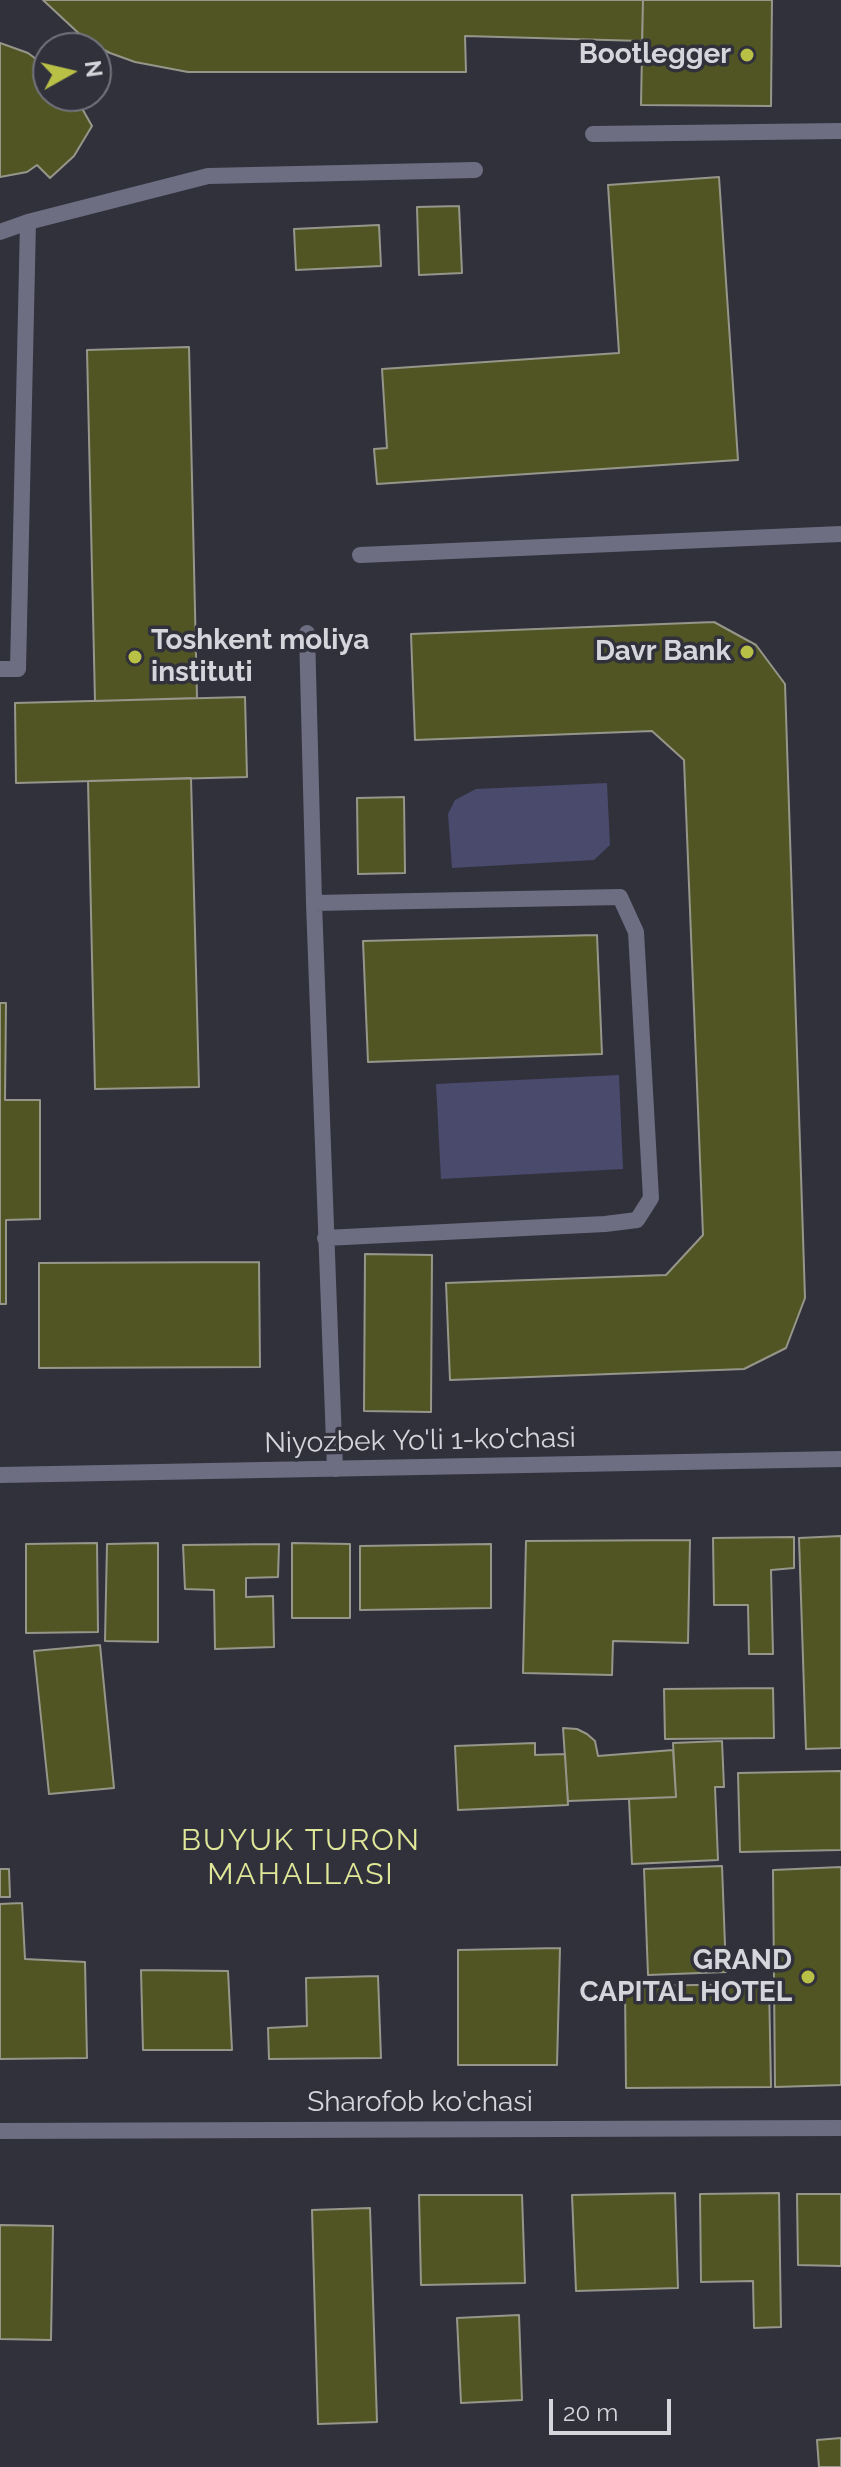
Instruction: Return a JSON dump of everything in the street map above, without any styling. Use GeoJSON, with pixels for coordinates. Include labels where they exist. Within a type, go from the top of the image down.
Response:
{"type":"FeatureCollection","features":[{"type":"Feature","properties":{"kind":"street"},"geometry":{"type":"LineString","coordinates":[[593,134],[841,131]]}},
{"type":"Feature","properties":{"kind":"street"},"geometry":{"type":"LineString","coordinates":[[0,232],[208,176],[475,170]]}},
{"type":"Feature","properties":{"kind":"street"},"geometry":{"type":"LineString","coordinates":[[0,669],[18,669],[28,222]]}},
{"type":"Feature","properties":{"kind":"street"},"geometry":{"type":"LineString","coordinates":[[360,555],[841,534]]}},
{"type":"Feature","properties":{"kind":"street"},"geometry":{"type":"LineString","coordinates":[[307,633],[335,1469]]}},
{"type":"Feature","properties":{"kind":"street"},"geometry":{"type":"LineString","coordinates":[[314,903],[620,897],[636,932],[651,1198],[637,1220],[605,1224],[325,1238]]}},
{"type":"Feature","properties":{"kind":"street","name":"Niyozbek Yo'li 1-ko'chasi"},"geometry":{"type":"LineString","coordinates":[[0,1475],[841,1459]]}},
{"type":"Feature","properties":{"kind":"street","name":"Sharofob ko'chasi"},"geometry":{"type":"LineString","coordinates":[[0,2131],[841,2128]]}},
{"type":"Feature","properties":{"kind":"shaded area"},"geometry":{"type":"Polygon","coordinates":[[[607,783],[610,845],[594,860],[452,868],[448,814],[455,800],[476,789],[607,783]]]}},
{"type":"Feature","properties":{"kind":"shaded area"},"geometry":{"type":"Polygon","coordinates":[[[619,1075],[623,1169],[441,1179],[436,1084],[619,1075]]]}},
{"type":"Feature","properties":{"kind":"building"},"geometry":{"type":"Polygon","coordinates":[[[43,0],[643,0],[642,41],[465,36],[466,72],[188,72],[135,62],[112,54],[112,32],[77,32],[43,0]]]}},
{"type":"Feature","properties":{"kind":"building"},"geometry":{"type":"Polygon","coordinates":[[[643,0],[772,0],[771,106],[641,105],[643,0]]]}},
{"type":"Feature","properties":{"kind":"building"},"geometry":{"type":"Polygon","coordinates":[[[0,43],[32,56],[32,112],[84,112],[92,126],[74,156],[50,178],[37,165],[27,172],[0,177],[0,43]]]}},
{"type":"Feature","properties":{"kind":"building"},"geometry":{"type":"Polygon","coordinates":[[[719,177],[738,460],[377,484],[374,449],[387,448],[382,369],[619,353],[608,185],[719,177]]]}},
{"type":"Feature","properties":{"kind":"building"},"geometry":{"type":"Polygon","coordinates":[[[459,206],[462,273],[419,275],[417,207],[459,206]]]}},
{"type":"Feature","properties":{"kind":"building"},"geometry":{"type":"Polygon","coordinates":[[[379,225],[381,266],[296,270],[294,229],[379,225]]]}},
{"type":"Feature","properties":{"kind":"building"},"geometry":{"type":"Polygon","coordinates":[[[189,347],[197,698],[95,701],[87,350],[189,347]]]}},
{"type":"Feature","properties":{"kind":"building"},"geometry":{"type":"Polygon","coordinates":[[[714,622],[756,645],[785,684],[805,1298],[786,1348],[744,1369],[450,1380],[446,1283],[666,1275],[703,1235],[684,760],[652,731],[415,740],[411,634],[714,622]]]}},
{"type":"Feature","properties":{"kind":"building"},"geometry":{"type":"Polygon","coordinates":[[[245,697],[247,777],[16,783],[15,703],[245,697]]]}},
{"type":"Feature","properties":{"kind":"building"},"geometry":{"type":"Polygon","coordinates":[[[191,778],[199,1087],[95,1089],[88,781],[191,778]]]}},
{"type":"Feature","properties":{"kind":"building"},"geometry":{"type":"Polygon","coordinates":[[[404,797],[405,873],[358,874],[357,798],[404,797]]]}},
{"type":"Feature","properties":{"kind":"building"},"geometry":{"type":"Polygon","coordinates":[[[597,935],[602,1054],[368,1062],[363,941],[597,935]]]}},
{"type":"Feature","properties":{"kind":"building"},"geometry":{"type":"Polygon","coordinates":[[[0,1003],[6,1003],[5,1100],[40,1100],[40,1219],[6,1220],[6,1304],[0,1304],[0,1003]]]}},
{"type":"Feature","properties":{"kind":"building"},"geometry":{"type":"Polygon","coordinates":[[[365,1254],[432,1255],[431,1412],[364,1411],[365,1254]]]}},
{"type":"Feature","properties":{"kind":"building"},"geometry":{"type":"Polygon","coordinates":[[[259,1262],[260,1367],[39,1368],[39,1263],[259,1262]]]}},
{"type":"Feature","properties":{"kind":"building"},"geometry":{"type":"Polygon","coordinates":[[[841,1536],[841,1748],[806,1749],[799,1538],[841,1536]]]}},
{"type":"Feature","properties":{"kind":"building"},"geometry":{"type":"Polygon","coordinates":[[[794,1537],[794,1568],[771,1570],[773,1654],[749,1654],[748,1605],[714,1605],[713,1538],[794,1537]]]}},
{"type":"Feature","properties":{"kind":"building"},"geometry":{"type":"Polygon","coordinates":[[[690,1540],[688,1643],[613,1641],[612,1675],[523,1673],[526,1541],[690,1540]]]}},
{"type":"Feature","properties":{"kind":"building"},"geometry":{"type":"Polygon","coordinates":[[[97,1543],[98,1632],[26,1633],[26,1544],[97,1543]]]}},
{"type":"Feature","properties":{"kind":"building"},"geometry":{"type":"Polygon","coordinates":[[[158,1543],[158,1642],[105,1641],[107,1544],[158,1543]]]}},
{"type":"Feature","properties":{"kind":"building"},"geometry":{"type":"Polygon","coordinates":[[[292,1543],[350,1544],[350,1618],[292,1618],[292,1543]]]}},
{"type":"Feature","properties":{"kind":"building"},"geometry":{"type":"Polygon","coordinates":[[[279,1544],[278,1577],[246,1578],[246,1597],[273,1596],[274,1647],[215,1649],[214,1590],[185,1589],[183,1545],[279,1544]]]}},
{"type":"Feature","properties":{"kind":"building"},"geometry":{"type":"Polygon","coordinates":[[[491,1544],[491,1608],[360,1610],[360,1546],[491,1544]]]}},
{"type":"Feature","properties":{"kind":"building"},"geometry":{"type":"Polygon","coordinates":[[[100,1645],[114,1788],[49,1794],[34,1651],[100,1645]]]}},
{"type":"Feature","properties":{"kind":"building"},"geometry":{"type":"Polygon","coordinates":[[[773,1688],[774,1738],[665,1739],[664,1689],[773,1688]]]}},
{"type":"Feature","properties":{"kind":"building"},"geometry":{"type":"Polygon","coordinates":[[[563,1728],[577,1729],[587,1734],[595,1741],[598,1756],[673,1750],[676,1797],[568,1801],[563,1728]]]}},
{"type":"Feature","properties":{"kind":"building"},"geometry":{"type":"Polygon","coordinates":[[[722,1741],[724,1787],[715,1787],[718,1860],[632,1864],[629,1799],[676,1797],[673,1743],[722,1741]]]}},
{"type":"Feature","properties":{"kind":"building"},"geometry":{"type":"Polygon","coordinates":[[[535,1743],[535,1755],[565,1754],[568,1805],[458,1810],[455,1746],[535,1743]]]}},
{"type":"Feature","properties":{"kind":"building"},"geometry":{"type":"Polygon","coordinates":[[[841,1771],[841,1850],[740,1852],[738,1773],[841,1771]]]}},
{"type":"Feature","properties":{"kind":"building"},"geometry":{"type":"Polygon","coordinates":[[[722,1866],[726,1972],[648,1975],[644,1869],[722,1866]]]}},
{"type":"Feature","properties":{"kind":"building","name":"GRAND CAPITAL HOTEL"},"geometry":{"type":"Polygon","coordinates":[[[841,1867],[841,2085],[775,2087],[773,1870],[841,1867]]]}},
{"type":"Feature","properties":{"kind":"building"},"geometry":{"type":"Polygon","coordinates":[[[0,1869],[9,1869],[10,1897],[0,1897],[0,1869]]]}},
{"type":"Feature","properties":{"kind":"building"},"geometry":{"type":"Polygon","coordinates":[[[22,1903],[25,1959],[85,1962],[87,2058],[0,2059],[0,1904],[22,1903]]]}},
{"type":"Feature","properties":{"kind":"building"},"geometry":{"type":"Polygon","coordinates":[[[560,1948],[557,2065],[458,2065],[458,1950],[560,1948]]]}},
{"type":"Feature","properties":{"kind":"building"},"geometry":{"type":"Polygon","coordinates":[[[141,1970],[228,1971],[232,2050],[143,2050],[141,1970]]]}},
{"type":"Feature","properties":{"kind":"building"},"geometry":{"type":"Polygon","coordinates":[[[378,1976],[381,2058],[269,2059],[268,2028],[307,2026],[306,1978],[378,1976]]]}},
{"type":"Feature","properties":{"kind":"building"},"geometry":{"type":"Polygon","coordinates":[[[769,1984],[771,2087],[626,2088],[625,1986],[769,1984]]]}},
{"type":"Feature","properties":{"kind":"building"},"geometry":{"type":"Polygon","coordinates":[[[675,2193],[678,2288],[576,2291],[572,2195],[675,2193]]]}},
{"type":"Feature","properties":{"kind":"building"},"geometry":{"type":"Polygon","coordinates":[[[779,2193],[781,2327],[754,2328],[753,2281],[701,2282],[700,2194],[779,2193]]]}},
{"type":"Feature","properties":{"kind":"building"},"geometry":{"type":"Polygon","coordinates":[[[797,2194],[841,2194],[841,2266],[798,2265],[797,2194]]]}},
{"type":"Feature","properties":{"kind":"building"},"geometry":{"type":"Polygon","coordinates":[[[419,2195],[522,2195],[525,2283],[421,2285],[419,2195]]]}},
{"type":"Feature","properties":{"kind":"building"},"geometry":{"type":"Polygon","coordinates":[[[370,2208],[377,2422],[318,2424],[312,2210],[370,2208]]]}},
{"type":"Feature","properties":{"kind":"building"},"geometry":{"type":"Polygon","coordinates":[[[0,2225],[53,2226],[51,2340],[0,2339],[0,2225]]]}},
{"type":"Feature","properties":{"kind":"building"},"geometry":{"type":"Polygon","coordinates":[[[519,2315],[522,2400],[461,2403],[457,2318],[519,2315]]]}},
{"type":"Feature","properties":{"kind":"building"},"geometry":{"type":"Polygon","coordinates":[[[841,2438],[841,2467],[819,2467],[817,2440],[841,2438]]]}},
{"type":"Feature","properties":{"kind":"place","name":"Bootlegger"},"geometry":{"type":"Point","coordinates":[747,55]}},
{"type":"Feature","properties":{"kind":"place","name":"Davr Bank"},"geometry":{"type":"Point","coordinates":[747,652]}},
{"type":"Feature","properties":{"kind":"place","name":"Toshkent moliya instituti"},"geometry":{"type":"Point","coordinates":[135,657]}},
{"type":"Feature","properties":{"kind":"place","name":"GRAND CAPITAL HOTEL"},"geometry":{"type":"Point","coordinates":[808,1977]}},
{"type":"Feature","properties":{"kind":"district","name":"BUYUK TURON MAHALLASI"},"geometry":{"type":"Point","coordinates":[301,1858]}}]}
